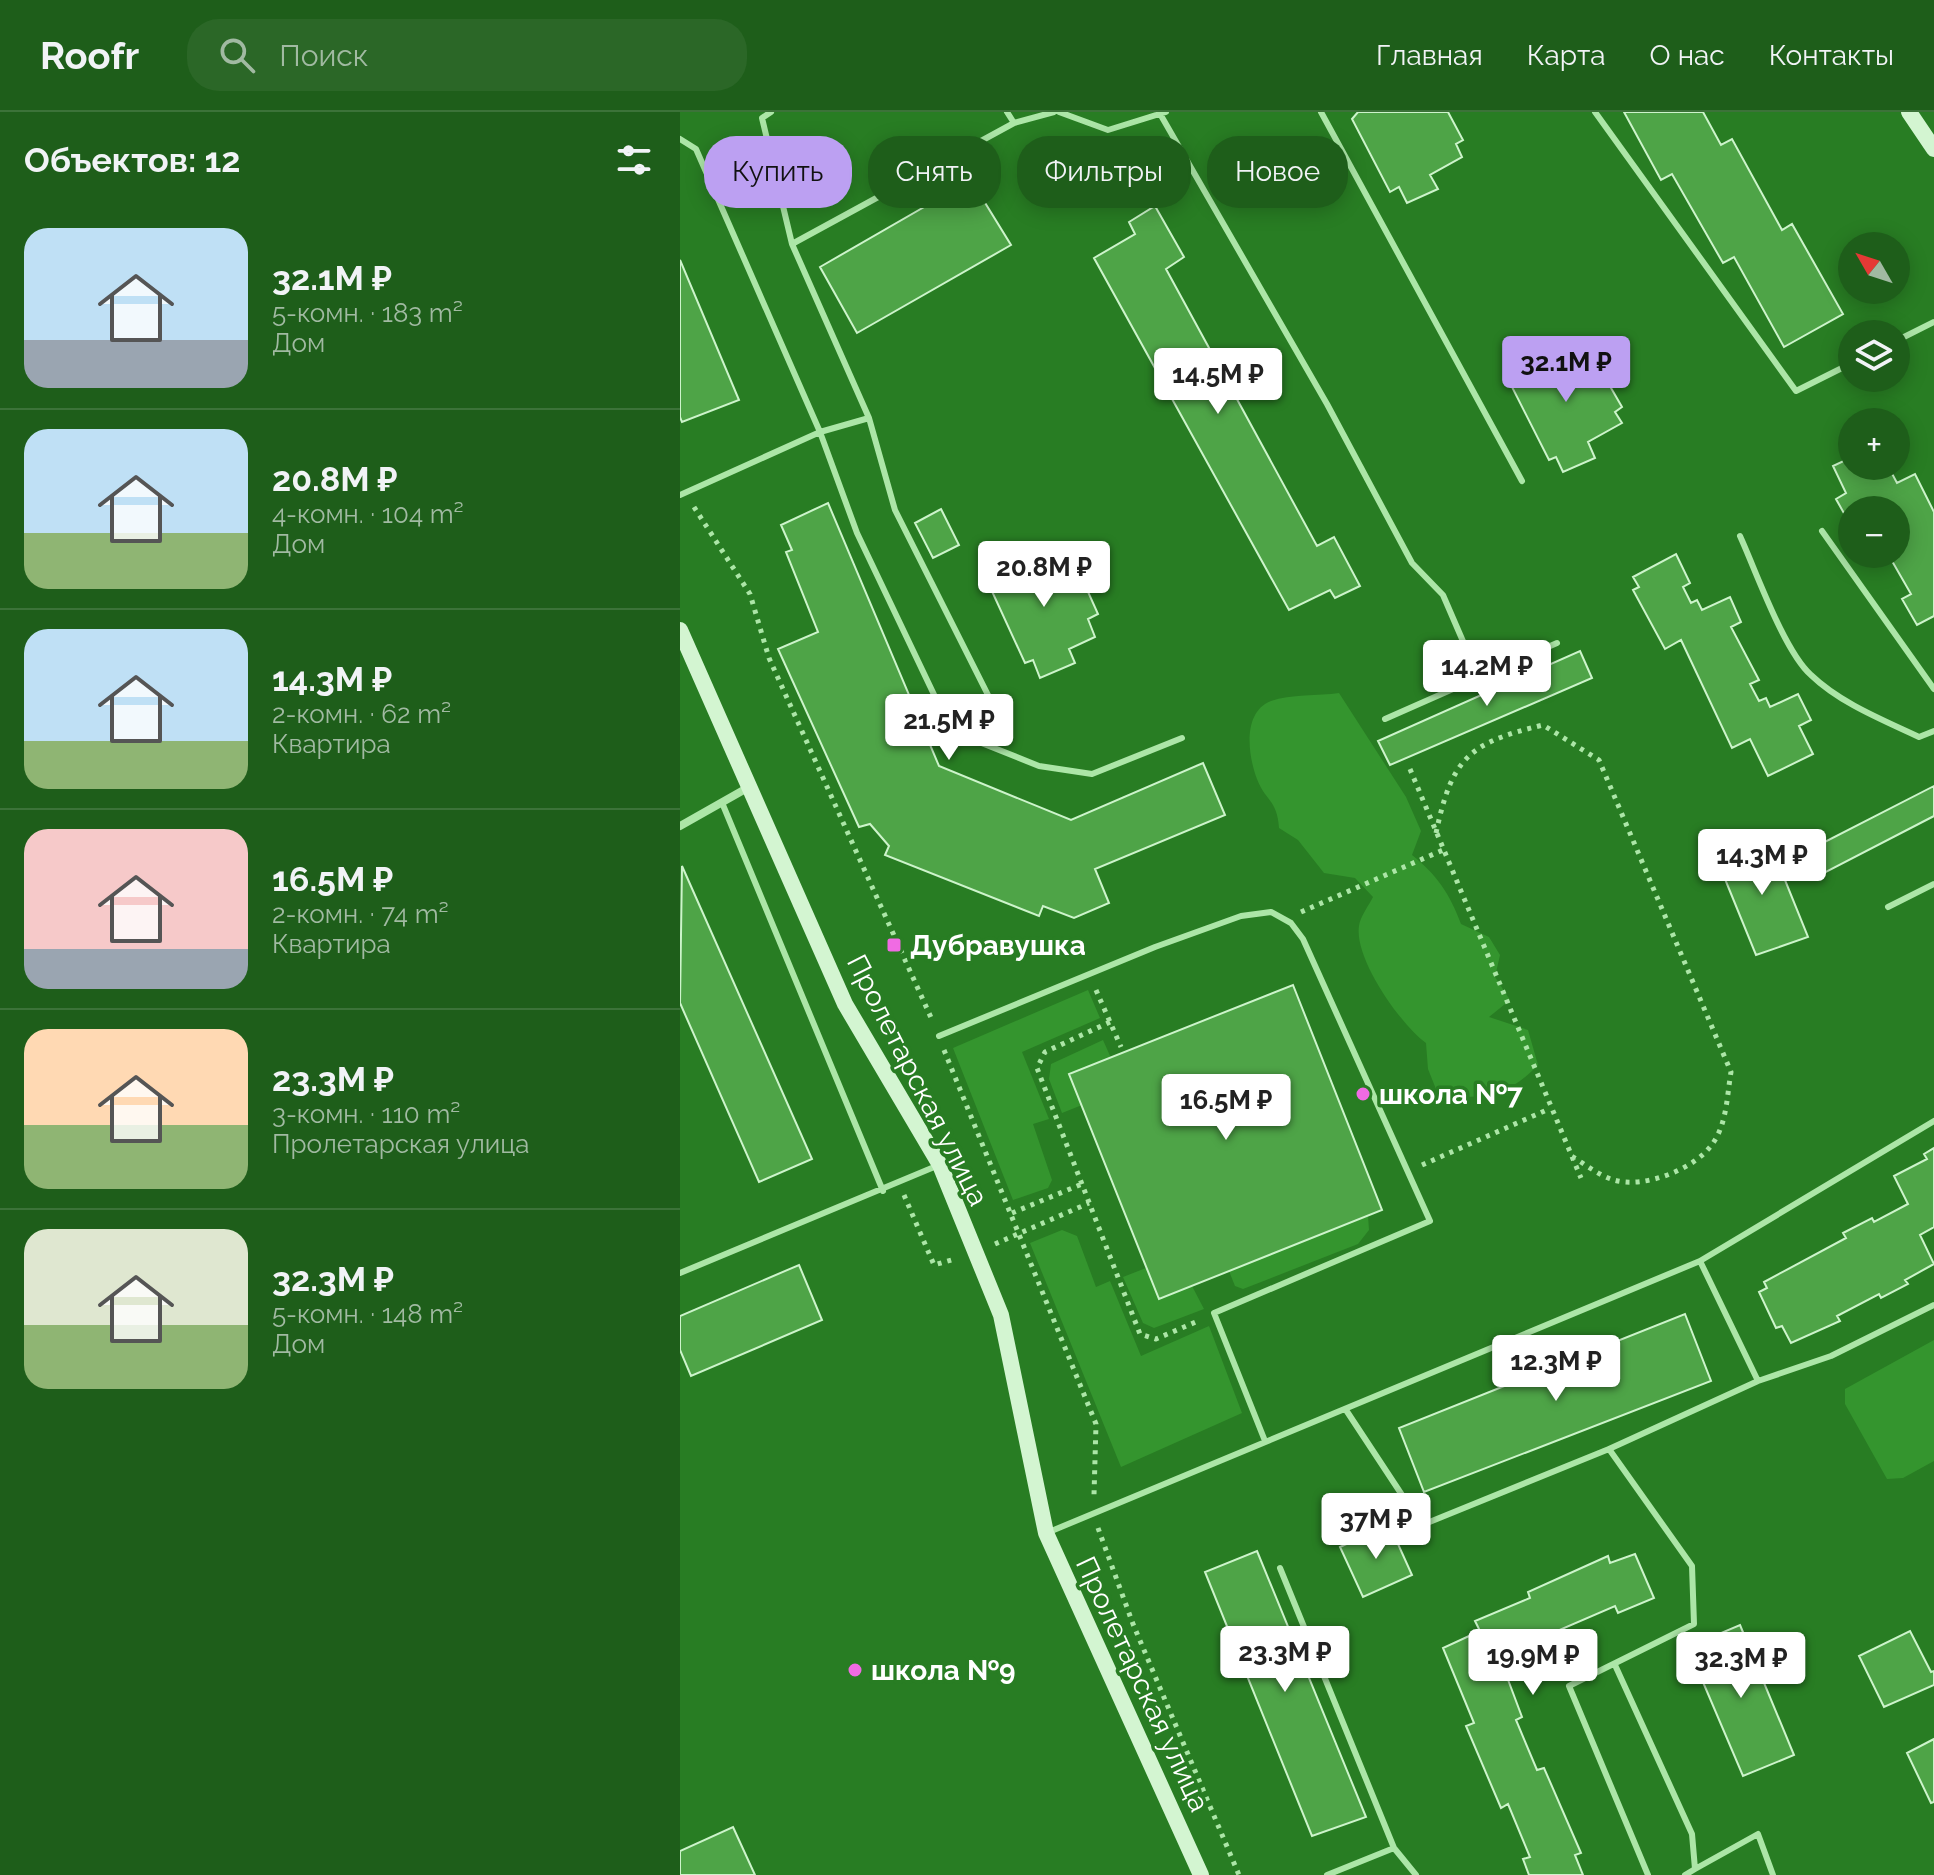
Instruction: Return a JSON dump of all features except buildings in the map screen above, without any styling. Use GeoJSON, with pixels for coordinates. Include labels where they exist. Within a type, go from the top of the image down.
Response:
{"type":"FeatureCollection","features":[{"type":"Feature","properties":{"kind":"street"},"geometry":{"type":"LineString","coordinates":[[1909,112],[1934,149]]}},
{"type":"Feature","properties":{"kind":"street","name":"Пролетарская улица"},"geometry":{"type":"LineString","coordinates":[[680,630],[845,1004],[940,1165],[1001,1315],[1046,1533],[1201,1875]]}},
{"type":"Feature","properties":{"kind":"street"},"geometry":{"type":"LineString","coordinates":[[680,826],[723,805],[751,786]]}},
{"type":"Feature","properties":{"kind":"lane"},"geometry":{"type":"LineString","coordinates":[[771,112],[762,118],[792,244],[869,418],[895,510],[988,695],[979,742]]}},
{"type":"Feature","properties":{"kind":"lane"},"geometry":{"type":"LineString","coordinates":[[1007,112],[1014,123]]}},
{"type":"Feature","properties":{"kind":"lane"},"geometry":{"type":"LineString","coordinates":[[792,244],[1014,123],[1056,112],[1108,130],[1162,113],[1327,404],[1412,563],[1443,595],[1478,676]]}},
{"type":"Feature","properties":{"kind":"lane"},"geometry":{"type":"LineString","coordinates":[[1321,112],[1522,481]]}},
{"type":"Feature","properties":{"kind":"lane"},"geometry":{"type":"LineString","coordinates":[[1595,112],[1796,391],[1838,370]]}},
{"type":"Feature","properties":{"kind":"lane"},"geometry":{"type":"LineString","coordinates":[[680,139],[696,149],[820,432],[857,533],[938,703],[979,742],[1039,766],[1092,774],[1182,738]]}},
{"type":"Feature","properties":{"kind":"lane"},"geometry":{"type":"LineString","coordinates":[[1910,334],[1934,322]]}},
{"type":"Feature","properties":{"kind":"lane"},"geometry":{"type":"LineString","coordinates":[[683,494],[820,432],[869,418]]}},
{"type":"Feature","properties":{"kind":"lane"},"geometry":{"type":"LineString","coordinates":[[1822,531],[1934,689]]}},
{"type":"Feature","properties":{"kind":"lane"},"geometry":{"type":"LineString","coordinates":[[1740,536],[1779,625],[1809,674],[1871,715],[1919,737],[1934,731]]}},
{"type":"Feature","properties":{"kind":"lane"},"geometry":{"type":"LineString","coordinates":[[1385,719],[1557,643]]}},
{"type":"Feature","properties":{"kind":"lane"},"geometry":{"type":"LineString","coordinates":[[723,805],[883,1191]]}},
{"type":"Feature","properties":{"kind":"lane"},"geometry":{"type":"LineString","coordinates":[[1888,907],[1934,884]]}},
{"type":"Feature","properties":{"kind":"lane"},"geometry":{"type":"LineString","coordinates":[[939,1036],[1241,916],[1271,912],[1291,923],[1303,939],[1430,1221],[1214,1313],[1265,1441]]}},
{"type":"Feature","properties":{"kind":"lane"},"geometry":{"type":"LineString","coordinates":[[1046,1533],[1700,1261],[1934,1121]]}},
{"type":"Feature","properties":{"kind":"lane"},"geometry":{"type":"LineString","coordinates":[[680,1273],[940,1165]]}},
{"type":"Feature","properties":{"kind":"lane"},"geometry":{"type":"LineString","coordinates":[[1700,1261],[1758,1381]]}},
{"type":"Feature","properties":{"kind":"lane"},"geometry":{"type":"LineString","coordinates":[[1346,1410],[1402,1495],[1427,1523],[1609,1449],[1758,1381],[1831,1356],[1934,1305]]}},
{"type":"Feature","properties":{"kind":"lane"},"geometry":{"type":"LineString","coordinates":[[1609,1449],[1692,1566],[1694,1624],[1569,1686],[1648,1875]]}},
{"type":"Feature","properties":{"kind":"lane"},"geometry":{"type":"LineString","coordinates":[[1280,1568],[1394,1848],[1416,1875]]}},
{"type":"Feature","properties":{"kind":"lane"},"geometry":{"type":"LineString","coordinates":[[1615,1665],[1692,1834],[1695,1869]]}},
{"type":"Feature","properties":{"kind":"lane"},"geometry":{"type":"LineString","coordinates":[[1685,1875],[1758,1834],[1773,1875]]}},
{"type":"Feature","properties":{"kind":"lane"},"geometry":{"type":"LineString","coordinates":[[1327,1875],[1394,1848]]}},
{"type":"Feature","properties":{"kind":"path"},"geometry":{"type":"LineString","coordinates":[[683,494],[750,594],[769,658],[939,1036],[1012,1213],[1096,1424],[1093,1515],[1133,1624],[1239,1875]]}},
{"type":"Feature","properties":{"kind":"path"},"geometry":{"type":"LineString","coordinates":[[1436,833],[1445,791],[1463,758],[1507,734],[1543,725],[1599,760],[1731,1072],[1724,1121],[1713,1145],[1684,1166],[1646,1181],[1614,1180],[1571,1156]]}},
{"type":"Feature","properties":{"kind":"path"},"geometry":{"type":"LineString","coordinates":[[1410,769],[1549,1109],[1581,1178]]}},
{"type":"Feature","properties":{"kind":"path"},"geometry":{"type":"LineString","coordinates":[[1327,902],[1443,850]]}},
{"type":"Feature","properties":{"kind":"path"},"geometry":{"type":"LineString","coordinates":[[1090,974],[1121,1047]]}},
{"type":"Feature","properties":{"kind":"path"},"geometry":{"type":"LineString","coordinates":[[1110,1022],[1045,1052],[1037,1068],[1140,1334],[1156,1339],[1214,1313]]}},
{"type":"Feature","properties":{"kind":"path"},"geometry":{"type":"LineString","coordinates":[[1442,1157],[1549,1109]]}},
{"type":"Feature","properties":{"kind":"path"},"geometry":{"type":"LineString","coordinates":[[899,1183],[934,1265],[959,1257]]}},
{"type":"Feature","properties":{"kind":"path"},"geometry":{"type":"LineString","coordinates":[[1012,1213],[1082,1184]]}},
{"type":"Feature","properties":{"kind":"path"},"geometry":{"type":"LineString","coordinates":[[990,1246],[1089,1203]]}},
{"type":"Feature","properties":{"kind":"green space"},"geometry":{"type":"Polygon","coordinates":[[[1339,693],[1406,797],[1421,831],[1412,855],[1442,886],[1461,924],[1489,937],[1500,955],[1495,977],[1510,1000],[1489,1017],[1528,1030],[1538,1065],[1504,1090],[1468,1097],[1438,1094],[1428,1069],[1426,1043],[1392,1007],[1364,956],[1359,926],[1373,897],[1355,878],[1324,873],[1298,840],[1279,828],[1276,811],[1257,779],[1251,759],[1250,736],[1251,724],[1262,707],[1287,697],[1339,693]]]}},
{"type":"Feature","properties":{"kind":"green space"},"geometry":{"type":"Polygon","coordinates":[[[1088,990],[1100,1018],[1022,1052],[1049,1119],[1033,1124],[1052,1180],[1048,1188],[1013,1200],[953,1048],[1088,990]]]}},
{"type":"Feature","properties":{"kind":"green space"},"geometry":{"type":"Polygon","coordinates":[[[1103,1040],[1111,1058],[1082,1105],[1062,1113],[1049,1079],[1051,1064],[1103,1040]]]}},
{"type":"Feature","properties":{"kind":"green space"},"geometry":{"type":"Polygon","coordinates":[[[1368,1216],[1369,1230],[1358,1244],[1243,1289],[1235,1286],[1229,1271],[1368,1216]]]}},
{"type":"Feature","properties":{"kind":"green space"},"geometry":{"type":"Polygon","coordinates":[[[1062,1230],[1077,1236],[1096,1287],[1110,1281],[1141,1356],[1209,1326],[1242,1413],[1121,1467],[1030,1243],[1062,1230]]]}},
{"type":"Feature","properties":{"kind":"green space"},"geometry":{"type":"Polygon","coordinates":[[[1146,1268],[1159,1299],[1192,1286],[1204,1309],[1154,1328],[1143,1323],[1123,1277],[1146,1268]]]}},
{"type":"Feature","properties":{"kind":"green space"},"geometry":{"type":"Polygon","coordinates":[[[1934,1340],[1934,1461],[1903,1478],[1887,1479],[1845,1404],[1845,1389],[1934,1340]]]}},
{"type":"Feature","properties":{"kind":"place","name":"Дубравушка"},"geometry":{"type":"Point","coordinates":[894,945]}},
{"type":"Feature","properties":{"kind":"place","name":"школа №7"},"geometry":{"type":"Point","coordinates":[1363,1094]}},
{"type":"Feature","properties":{"kind":"place","name":"школа №9"},"geometry":{"type":"Point","coordinates":[855,1670]}}]}
